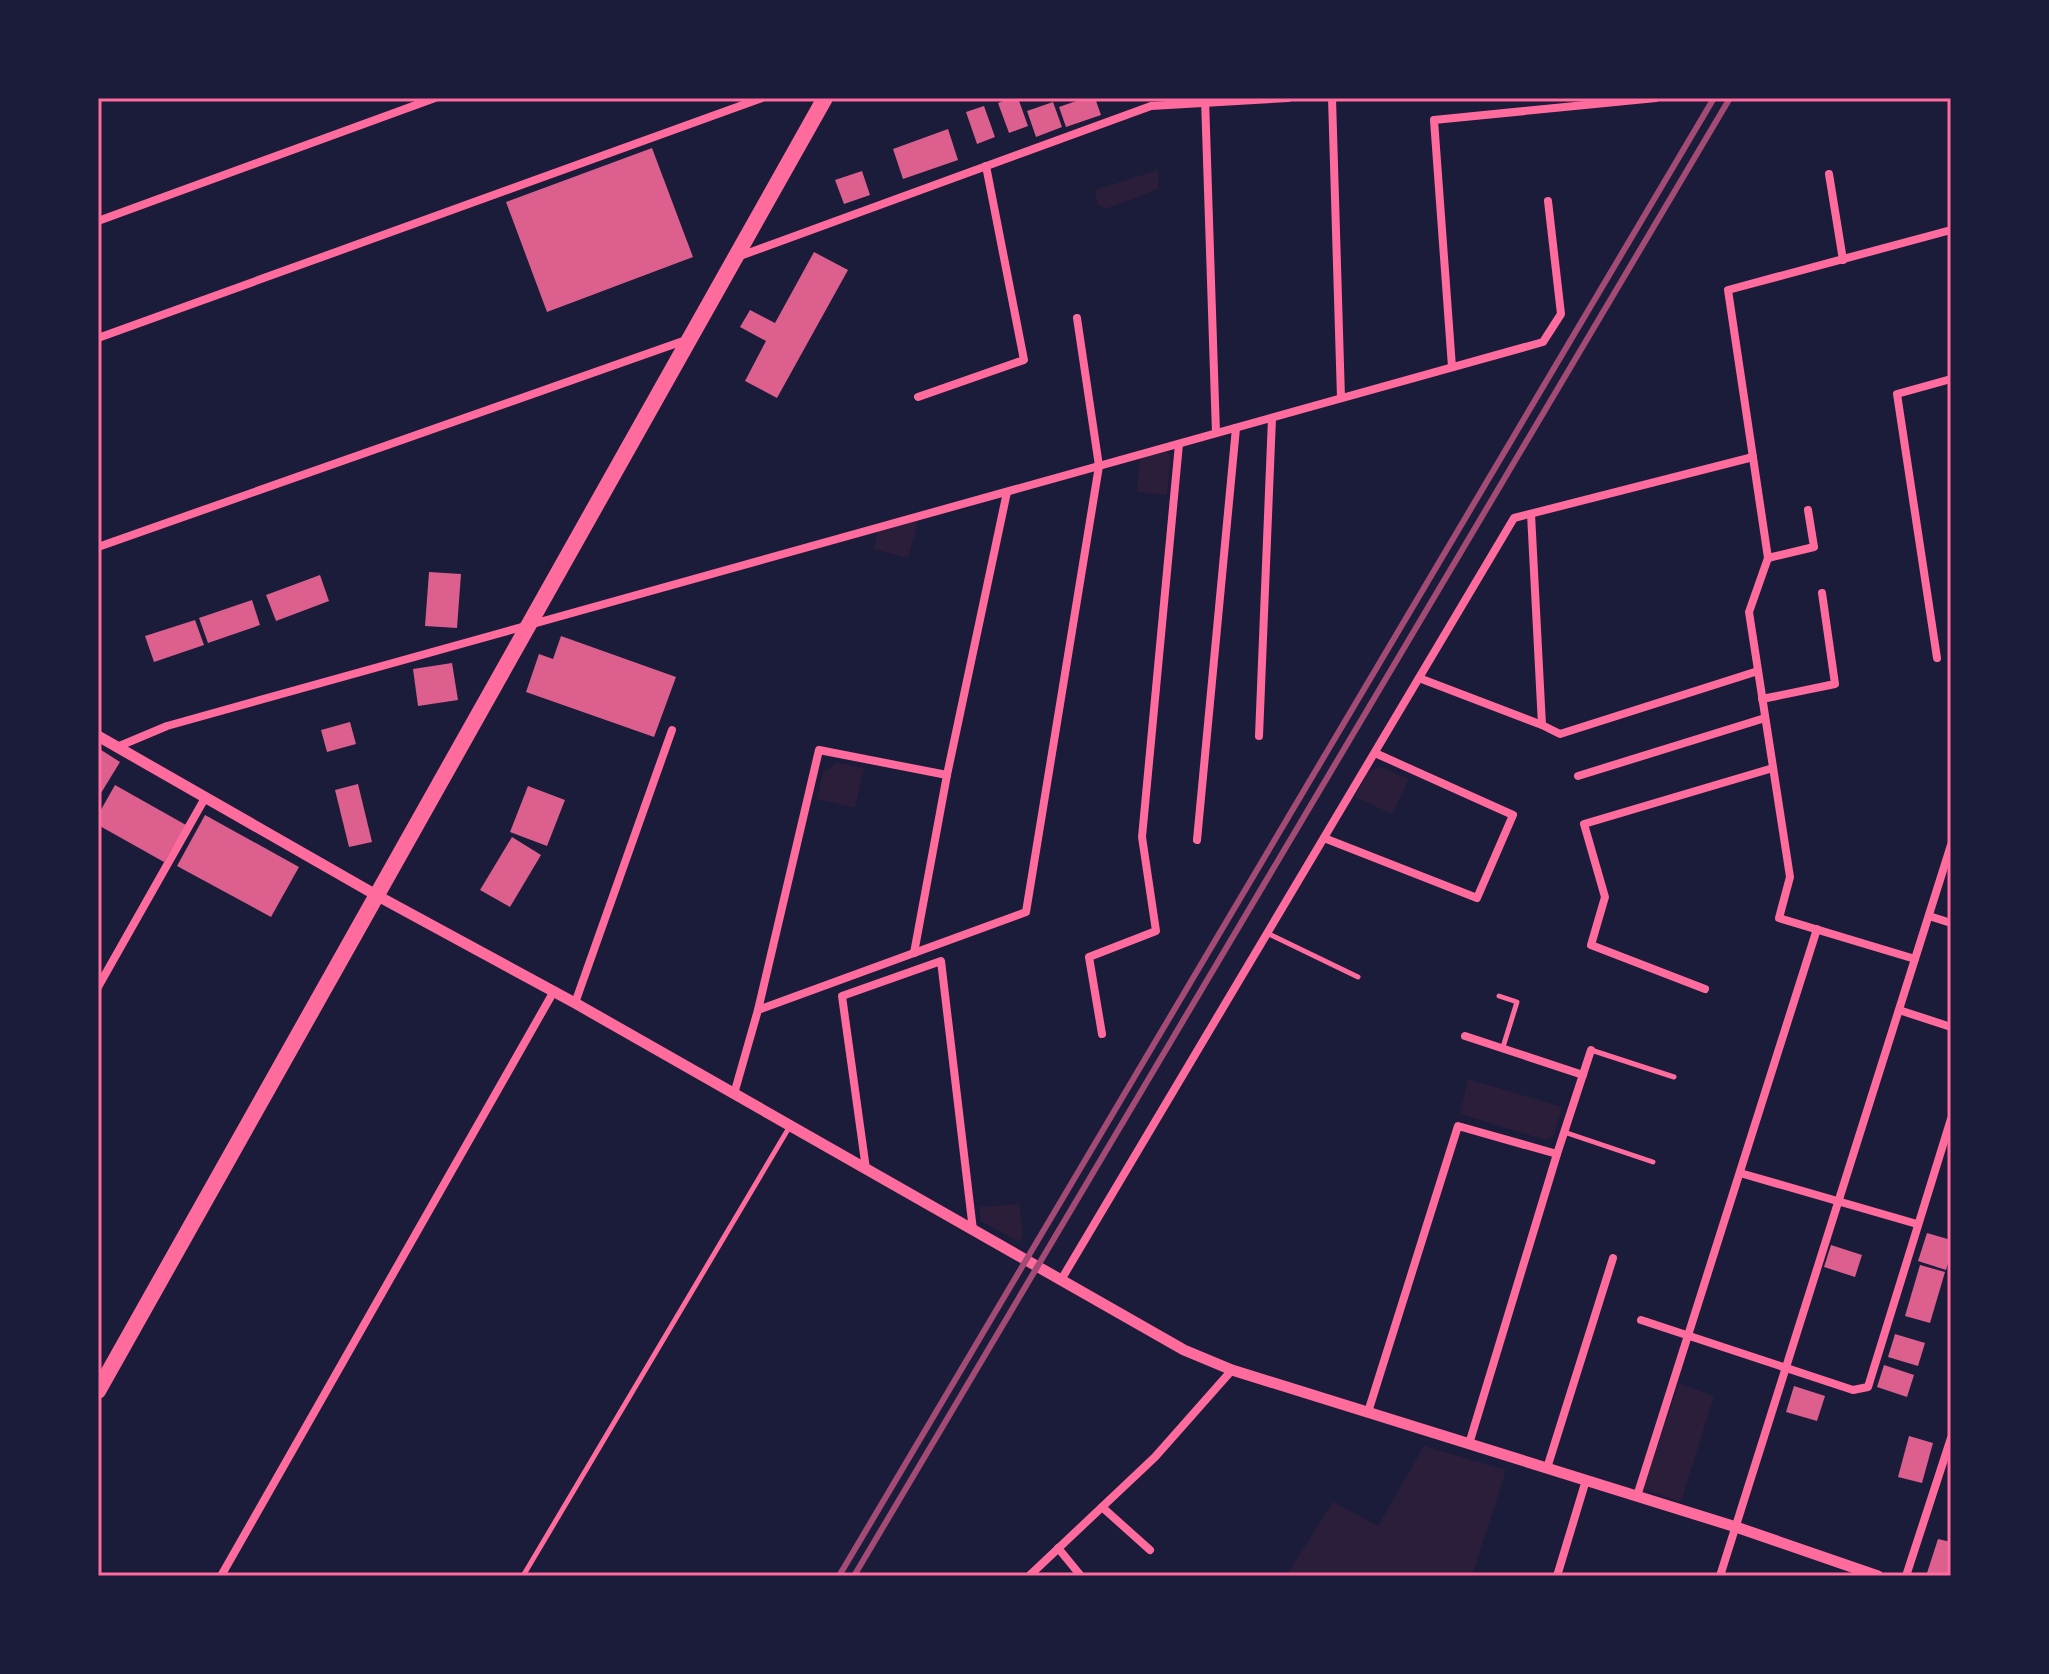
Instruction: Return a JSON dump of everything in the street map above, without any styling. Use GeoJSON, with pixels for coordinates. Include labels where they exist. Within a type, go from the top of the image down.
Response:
{"type":"FeatureCollection","features":[{"type":"Feature","properties":{"kind":"highway"},"geometry":{"type":"LineString","coordinates":[[98,1391],[825,98]]}},
{"type":"Feature","properties":{"kind":"street"},"geometry":{"type":"LineString","coordinates":[[98,221],[435,98]]}},
{"type":"Feature","properties":{"kind":"street"},"geometry":{"type":"LineString","coordinates":[[98,338],[762,98]]}},
{"type":"Feature","properties":{"kind":"street"},"geometry":{"type":"LineString","coordinates":[[734,258],[1151,106],[1205,100],[1288,98]]}},
{"type":"Feature","properties":{"kind":"street"},"geometry":{"type":"LineString","coordinates":[[1332,98],[1341,398]]}},
{"type":"Feature","properties":{"kind":"street"},"geometry":{"type":"LineString","coordinates":[[1452,367],[1434,120],[1656,98]]}},
{"type":"Feature","properties":{"kind":"street"},"geometry":{"type":"LineString","coordinates":[[1205,100],[1216,433]]}},
{"type":"Feature","properties":{"kind":"street"},"geometry":{"type":"LineString","coordinates":[[918,397],[1024,360],[986,166]]}},
{"type":"Feature","properties":{"kind":"street"},"geometry":{"type":"LineString","coordinates":[[1829,174],[1843,260]]}},
{"type":"Feature","properties":{"kind":"street"},"geometry":{"type":"LineString","coordinates":[[117,747],[167,726],[1543,342],[1561,314],[1548,201]]}},
{"type":"Feature","properties":{"kind":"street"},"geometry":{"type":"LineString","coordinates":[[1915,959],[1779,918],[1790,877],[1749,612],[1768,558],[1728,290],[1951,230]]}},
{"type":"Feature","properties":{"kind":"street"},"geometry":{"type":"LineString","coordinates":[[758,1010],[1026,912],[1099,466],[1077,318]]}},
{"type":"Feature","properties":{"kind":"street"},"geometry":{"type":"LineString","coordinates":[[98,547],[687,340]]}},
{"type":"Feature","properties":{"kind":"street"},"geometry":{"type":"LineString","coordinates":[[1937,658],[1897,394],[1951,379]]}},
{"type":"Feature","properties":{"kind":"street"},"geometry":{"type":"LineString","coordinates":[[1259,736],[1272,418]]}},
{"type":"Feature","properties":{"kind":"street"},"geometry":{"type":"LineString","coordinates":[[1197,840],[1236,428]]}},
{"type":"Feature","properties":{"kind":"street"},"geometry":{"type":"LineString","coordinates":[[1102,1034],[1089,957],[1156,931],[1142,837],[1179,444]]}},
{"type":"Feature","properties":{"kind":"street"},"geometry":{"type":"LineString","coordinates":[[1061,1280],[1514,518],[1753,457]]}},
{"type":"Feature","properties":{"kind":"street"},"geometry":{"type":"LineString","coordinates":[[914,953],[947,775],[1007,492]]}},
{"type":"Feature","properties":{"kind":"street"},"geometry":{"type":"LineString","coordinates":[[1768,558],[1814,547],[1808,510]]}},
{"type":"Feature","properties":{"kind":"street"},"geometry":{"type":"LineString","coordinates":[[1531,514],[1542,725]]}},
{"type":"Feature","properties":{"kind":"street"},"geometry":{"type":"LineString","coordinates":[[1762,699],[1835,684],[1822,593]]}},
{"type":"Feature","properties":{"kind":"street"},"geometry":{"type":"LineString","coordinates":[[1419,678],[1560,734],[1758,671]]}},
{"type":"Feature","properties":{"kind":"street"},"geometry":{"type":"LineString","coordinates":[[1578,776],[1765,718]]}},
{"type":"Feature","properties":{"kind":"street"},"geometry":{"type":"LineString","coordinates":[[575,1003],[672,730]]}},
{"type":"Feature","properties":{"kind":"street"},"geometry":{"type":"LineString","coordinates":[[98,736],[376,895],[554,991],[1184,1350],[1232,1370],[1736,1527],[1878,1576]]}},
{"type":"Feature","properties":{"kind":"street"},"geometry":{"type":"LineString","coordinates":[[734,1094],[758,1010],[819,750],[947,775]]}},
{"type":"Feature","properties":{"kind":"street"},"geometry":{"type":"LineString","coordinates":[[1324,838],[1477,898],[1513,815],[1375,753]]}},
{"type":"Feature","properties":{"kind":"street"},"geometry":{"type":"LineString","coordinates":[[1705,989],[1591,945],[1605,897],[1584,824],[1773,768]]}},
{"type":"Feature","properties":{"kind":"street"},"geometry":{"type":"LineString","coordinates":[[98,987],[205,798]]}},
{"type":"Feature","properties":{"kind":"street"},"geometry":{"type":"LineString","coordinates":[[1720,1576],[1951,845]]}},
{"type":"Feature","properties":{"kind":"street"},"geometry":{"type":"LineString","coordinates":[[1929,916],[1951,923]]}},
{"type":"Feature","properties":{"kind":"street"},"geometry":{"type":"LineString","coordinates":[[1637,1496],[1817,929]]}},
{"type":"Feature","properties":{"kind":"street"},"geometry":{"type":"LineString","coordinates":[[866,1169],[842,996],[941,961],[973,1230]]}},
{"type":"Feature","properties":{"kind":"street"},"geometry":{"type":"LineString","coordinates":[[221,1576],[554,991]]}},
{"type":"Feature","properties":{"kind":"street"},"geometry":{"type":"LineString","coordinates":[[1899,1010],[1951,1027]]}},
{"type":"Feature","properties":{"kind":"street"},"geometry":{"type":"LineString","coordinates":[[1465,1036],[1583,1075]]}},
{"type":"Feature","properties":{"kind":"street"},"geometry":{"type":"LineString","coordinates":[[1469,1444],[1591,1050]]}},
{"type":"Feature","properties":{"kind":"street"},"geometry":{"type":"LineString","coordinates":[[1641,1320],[1853,1390],[1868,1387],[1951,1119]]}},
{"type":"Feature","properties":{"kind":"street"},"geometry":{"type":"LineString","coordinates":[[1368,1412],[1458,1126],[1557,1154]]}},
{"type":"Feature","properties":{"kind":"street"},"geometry":{"type":"LineString","coordinates":[[1740,1173],[1917,1224]]}},
{"type":"Feature","properties":{"kind":"street"},"geometry":{"type":"LineString","coordinates":[[1547,1468],[1613,1258]]}},
{"type":"Feature","properties":{"kind":"street"},"geometry":{"type":"LineString","coordinates":[[1029,1576],[1155,1457],[1232,1370]]}},
{"type":"Feature","properties":{"kind":"street"},"geometry":{"type":"LineString","coordinates":[[1906,1576],[1951,1438]]}},
{"type":"Feature","properties":{"kind":"street"},"geometry":{"type":"LineString","coordinates":[[1557,1576],[1586,1480]]}},
{"type":"Feature","properties":{"kind":"street"},"geometry":{"type":"LineString","coordinates":[[1102,1507],[1150,1550]]}},
{"type":"Feature","properties":{"kind":"street"},"geometry":{"type":"LineString","coordinates":[[1058,1548],[1081,1576]]}},
{"type":"Feature","properties":{"kind":"lane"},"geometry":{"type":"LineString","coordinates":[[1267,933],[1358,977]]}},
{"type":"Feature","properties":{"kind":"lane"},"geometry":{"type":"LineString","coordinates":[[1499,996],[1517,1002],[1502,1048]]}},
{"type":"Feature","properties":{"kind":"lane"},"geometry":{"type":"LineString","coordinates":[[1591,1050],[1674,1077]]}},
{"type":"Feature","properties":{"kind":"lane"},"geometry":{"type":"LineString","coordinates":[[523,1576],[790,1126]]}},
{"type":"Feature","properties":{"kind":"lane"},"geometry":{"type":"LineString","coordinates":[[1564,1132],[1653,1162]]}},
{"type":"Feature","properties":{"kind":"shaded area"},"geometry":{"type":"Polygon","coordinates":[[[1158,170],[1158,189],[1106,209],[1097,204],[1095,190],[1158,170]]]}},
{"type":"Feature","properties":{"kind":"shaded area"},"geometry":{"type":"Polygon","coordinates":[[[1164,450],[1171,456],[1167,495],[1137,492],[1140,457],[1164,450]]]}},
{"type":"Feature","properties":{"kind":"shaded area"},"geometry":{"type":"Polygon","coordinates":[[[918,520],[908,558],[874,549],[878,531],[918,520]]]}},
{"type":"Feature","properties":{"kind":"shaded area"},"geometry":{"type":"Polygon","coordinates":[[[837,763],[864,768],[855,808],[817,799],[823,772],[837,763]]]}},
{"type":"Feature","properties":{"kind":"shaded area"},"geometry":{"type":"Polygon","coordinates":[[[1380,767],[1409,779],[1392,814],[1355,797],[1369,771],[1380,767]]]}},
{"type":"Feature","properties":{"kind":"shaded area"},"geometry":{"type":"Polygon","coordinates":[[[1468,1079],[1562,1107],[1554,1136],[1546,1140],[1460,1114],[1468,1079]]]}},
{"type":"Feature","properties":{"kind":"shaded area"},"geometry":{"type":"Polygon","coordinates":[[[1019,1204],[1023,1236],[1019,1242],[981,1221],[979,1207],[1019,1204]]]}},
{"type":"Feature","properties":{"kind":"shaded area"},"geometry":{"type":"Polygon","coordinates":[[[1679,1383],[1714,1396],[1681,1502],[1643,1489],[1679,1383]]]}},
{"type":"Feature","properties":{"kind":"shaded area"},"geometry":{"type":"Polygon","coordinates":[[[1424,1446],[1506,1470],[1472,1576],[1286,1576],[1333,1502],[1378,1526],[1424,1446]]]}},
{"type":"Feature","properties":{"kind":"building"},"geometry":{"type":"Polygon","coordinates":[[[1018,98],[1028,126],[1009,133],[998,103],[1018,98]]]}},
{"type":"Feature","properties":{"kind":"building"},"geometry":{"type":"Polygon","coordinates":[[[1085,98],[1095,98],[1101,115],[1066,127],[1059,107],[1085,98]]]}},
{"type":"Feature","properties":{"kind":"building"},"geometry":{"type":"Polygon","coordinates":[[[1053,102],[1062,127],[1036,137],[1027,111],[1053,102]]]}},
{"type":"Feature","properties":{"kind":"building"},"geometry":{"type":"Polygon","coordinates":[[[984,106],[995,137],[977,144],[966,112],[984,106]]]}},
{"type":"Feature","properties":{"kind":"building"},"geometry":{"type":"Polygon","coordinates":[[[948,129],[958,160],[903,179],[893,149],[948,129]]]}},
{"type":"Feature","properties":{"kind":"building"},"geometry":{"type":"Polygon","coordinates":[[[652,148],[693,257],[547,312],[506,202],[652,148]]]}},
{"type":"Feature","properties":{"kind":"building"},"geometry":{"type":"Polygon","coordinates":[[[862,171],[870,195],[844,204],[835,180],[862,171]]]}},
{"type":"Feature","properties":{"kind":"building"},"geometry":{"type":"Polygon","coordinates":[[[814,252],[848,270],[777,398],[745,381],[766,341],[740,327],[750,310],[775,323],[814,252]]]}},
{"type":"Feature","properties":{"kind":"building"},"geometry":{"type":"Polygon","coordinates":[[[429,572],[461,574],[457,628],[425,626],[429,572]]]}},
{"type":"Feature","properties":{"kind":"building"},"geometry":{"type":"Polygon","coordinates":[[[320,575],[329,601],[276,621],[266,595],[320,575]]]}},
{"type":"Feature","properties":{"kind":"building"},"geometry":{"type":"Polygon","coordinates":[[[252,600],[260,625],[208,643],[199,618],[252,600]]]}},
{"type":"Feature","properties":{"kind":"building"},"geometry":{"type":"Polygon","coordinates":[[[195,620],[204,645],[154,662],[145,636],[195,620]]]}},
{"type":"Feature","properties":{"kind":"building"},"geometry":{"type":"Polygon","coordinates":[[[561,636],[676,677],[654,737],[526,692],[539,654],[553,659],[561,636]]]}},
{"type":"Feature","properties":{"kind":"building"},"geometry":{"type":"Polygon","coordinates":[[[452,663],[458,700],[418,706],[413,669],[452,663]]]}},
{"type":"Feature","properties":{"kind":"building"},"geometry":{"type":"Polygon","coordinates":[[[350,722],[356,744],[327,752],[321,730],[350,722]]]}},
{"type":"Feature","properties":{"kind":"building"},"geometry":{"type":"Polygon","coordinates":[[[98,748],[120,762],[98,798],[98,748]]]}},
{"type":"Feature","properties":{"kind":"building"},"geometry":{"type":"Polygon","coordinates":[[[358,784],[372,842],[349,847],[335,790],[358,784]]]}},
{"type":"Feature","properties":{"kind":"building"},"geometry":{"type":"Polygon","coordinates":[[[115,785],[186,825],[164,862],[98,825],[98,815],[115,785]]]}},
{"type":"Feature","properties":{"kind":"building"},"geometry":{"type":"Polygon","coordinates":[[[528,786],[565,800],[547,846],[510,832],[528,786]]]}},
{"type":"Feature","properties":{"kind":"building"},"geometry":{"type":"Polygon","coordinates":[[[205,815],[299,867],[271,917],[177,866],[205,815]]]}},
{"type":"Feature","properties":{"kind":"building"},"geometry":{"type":"Polygon","coordinates":[[[512,837],[541,855],[510,907],[480,890],[512,837]]]}},
{"type":"Feature","properties":{"kind":"building"},"geometry":{"type":"Polygon","coordinates":[[[1927,1233],[1951,1240],[1946,1270],[1918,1261],[1927,1233]]]}},
{"type":"Feature","properties":{"kind":"building"},"geometry":{"type":"Polygon","coordinates":[[[1831,1245],[1862,1255],[1855,1277],[1824,1267],[1831,1245]]]}},
{"type":"Feature","properties":{"kind":"building"},"geometry":{"type":"Polygon","coordinates":[[[1920,1265],[1945,1272],[1930,1323],[1905,1316],[1920,1265]]]}},
{"type":"Feature","properties":{"kind":"building"},"geometry":{"type":"Polygon","coordinates":[[[1895,1334],[1925,1343],[1918,1366],[1888,1357],[1895,1334]]]}},
{"type":"Feature","properties":{"kind":"building"},"geometry":{"type":"Polygon","coordinates":[[[1884,1365],[1914,1375],[1907,1397],[1877,1387],[1884,1365]]]}},
{"type":"Feature","properties":{"kind":"building"},"geometry":{"type":"Polygon","coordinates":[[[1794,1386],[1825,1396],[1817,1421],[1786,1412],[1794,1386]]]}},
{"type":"Feature","properties":{"kind":"building"},"geometry":{"type":"Polygon","coordinates":[[[1909,1436],[1933,1443],[1922,1483],[1898,1477],[1909,1436]]]}},
{"type":"Feature","properties":{"kind":"building"},"geometry":{"type":"Polygon","coordinates":[[[1938,1539],[1951,1542],[1951,1576],[1926,1576],[1938,1539]]]}},
{"type":"Feature","properties":{"kind":"railway"},"geometry":{"type":"LineString","coordinates":[[839,1576],[1714,98]]}},
{"type":"Feature","properties":{"kind":"railway"},"geometry":{"type":"LineString","coordinates":[[854,1576],[1730,98]]}}]}
